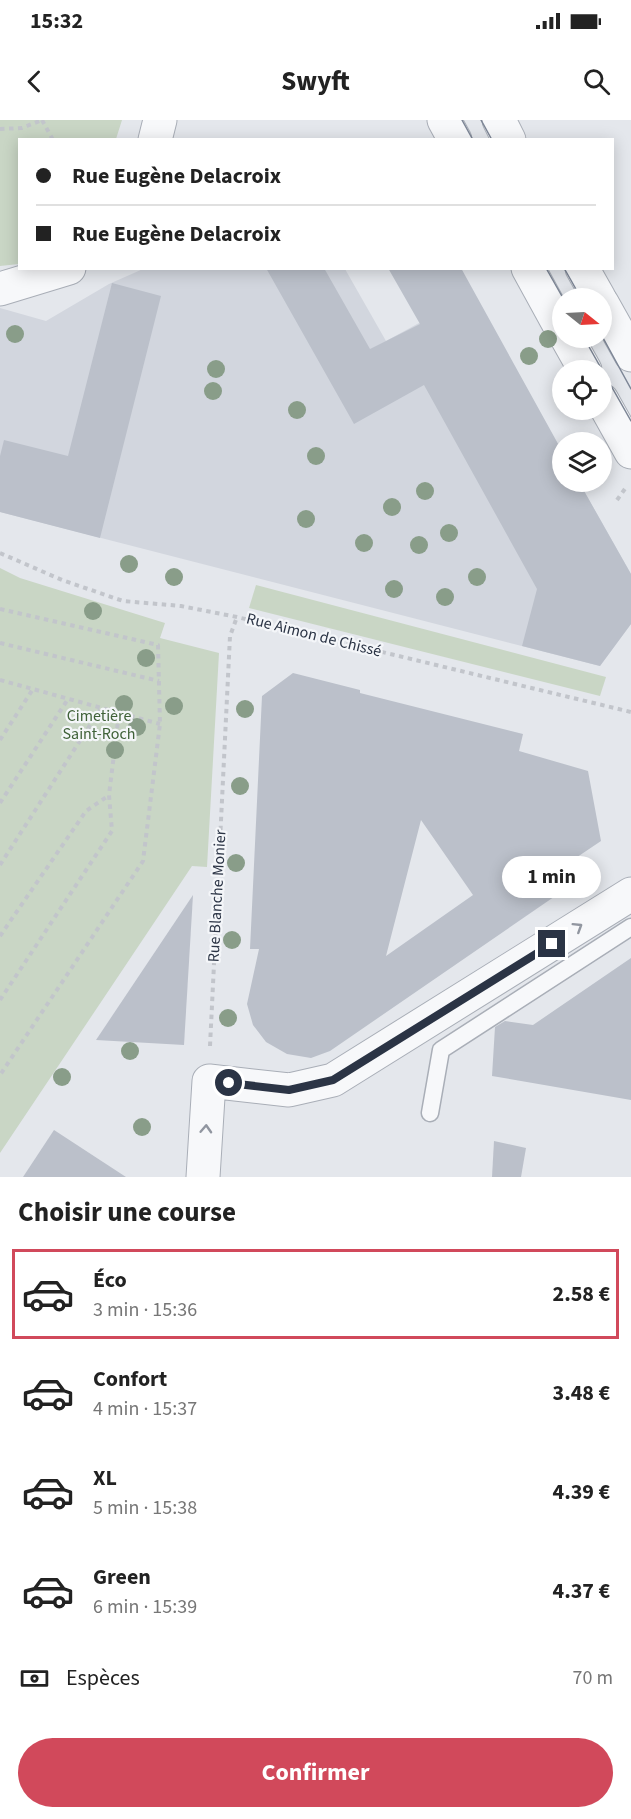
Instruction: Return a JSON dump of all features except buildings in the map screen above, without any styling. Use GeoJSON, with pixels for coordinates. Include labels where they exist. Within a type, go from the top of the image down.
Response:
{"type":"FeatureCollection","features":[{"type":"Feature","properties":{"kind":"street"},"geometry":{"type":"LineString","coordinates":[[156,138],[160,120]]}},
{"type":"Feature","properties":{"kind":"street"},"geometry":{"type":"LineString","coordinates":[[444,120],[454,138]]}},
{"type":"Feature","properties":{"kind":"street"},"geometry":{"type":"LineString","coordinates":[[499,120],[508,138]]}},
{"type":"Feature","properties":{"kind":"street"},"geometry":{"type":"LineString","coordinates":[[0,289],[62,270]]}},
{"type":"Feature","properties":{"kind":"street"},"geometry":{"type":"LineString","coordinates":[[529,270],[552,312]]}},
{"type":"Feature","properties":{"kind":"street"},"geometry":{"type":"LineString","coordinates":[[583,270],[593,288]]}},
{"type":"Feature","properties":{"kind":"street"},"geometry":{"type":"LineString","coordinates":[[612,321],[631,355]]}},
{"type":"Feature","properties":{"kind":"street"},"geometry":{"type":"LineString","coordinates":[[612,418],[631,452]]}},
{"type":"Feature","properties":{"kind":"street"},"geometry":{"type":"LineString","coordinates":[[203,1177],[208,1081],[289,1090],[333,1080],[631,894]]}},
{"type":"Feature","properties":{"kind":"lane"},"geometry":{"type":"LineString","coordinates":[[430,1113],[441,1050],[631,927]]}},
{"type":"Feature","properties":{"kind":"path"},"geometry":{"type":"LineString","coordinates":[[0,129],[22,128],[42,120],[52,138]]}},
{"type":"Feature","properties":{"kind":"path"},"geometry":{"type":"LineString","coordinates":[[617,500],[631,480]]}},
{"type":"Feature","properties":{"kind":"path","name":"Rue Aimon de Chissé"},"geometry":{"type":"LineString","coordinates":[[0,553],[62,580],[123,601],[181,606],[237,617],[631,712]]}},
{"type":"Feature","properties":{"kind":"path"},"geometry":{"type":"LineString","coordinates":[[0,609],[158,645],[160,724],[144,861],[0,1075]]}},
{"type":"Feature","properties":{"kind":"path","name":"Rue Blanche Monier"},"geometry":{"type":"LineString","coordinates":[[208,1081],[230,636],[237,617]]}},
{"type":"Feature","properties":{"kind":"path"},"geometry":{"type":"LineString","coordinates":[[0,643],[159,681]]}},
{"type":"Feature","properties":{"kind":"path"},"geometry":{"type":"LineString","coordinates":[[0,680],[160,724]]}},
{"type":"Feature","properties":{"kind":"path"},"geometry":{"type":"LineString","coordinates":[[0,740],[33,690]]}},
{"type":"Feature","properties":{"kind":"path"},"geometry":{"type":"LineString","coordinates":[[0,804],[68,699]]}},
{"type":"Feature","properties":{"kind":"path"},"geometry":{"type":"LineString","coordinates":[[0,866],[101,708]]}},
{"type":"Feature","properties":{"kind":"path"},"geometry":{"type":"LineString","coordinates":[[0,1000],[112,831],[109,795],[119,713]]}},
{"type":"Feature","properties":{"kind":"path"},"geometry":{"type":"LineString","coordinates":[[0,936],[86,811],[109,795]]}},
{"type":"Feature","properties":{"kind":"path"},"geometry":{"type":"LineString","coordinates":[[0,1061],[6,1065]]}},
{"type":"Feature","properties":{"kind":"shaded area"},"geometry":{"type":"Polygon","coordinates":[[[141,270],[346,270],[386,341],[474,293],[552,434],[552,492],[585,492],[631,574],[631,624],[600,666],[0,512],[0,308],[46,321],[109,284],[141,270]]]}},
{"type":"Feature","properties":{"kind":"green space"},"geometry":{"type":"Polygon","coordinates":[[[0,120],[122,120],[116,138],[18,138],[18,264],[0,266],[0,120]]]}},
{"type":"Feature","properties":{"kind":"green space","name":"Cimetière Saint-Roch"},"geometry":{"type":"Polygon","coordinates":[[[0,568],[20,578],[165,623],[160,638],[219,653],[207,867],[192,866],[0,1153],[0,568]]]}},
{"type":"Feature","properties":{"kind":"green space"},"geometry":{"type":"Polygon","coordinates":[[[256,585],[606,677],[600,696],[249,608],[256,585]]]}},
{"type":"Feature","properties":{"kind":"tram line"},"geometry":{"type":"LineString","coordinates":[[462,120],[472,138]]}},
{"type":"Feature","properties":{"kind":"tram line"},"geometry":{"type":"LineString","coordinates":[[481,120],[491,138]]}},
{"type":"Feature","properties":{"kind":"tram line"},"geometry":{"type":"LineString","coordinates":[[547,270],[557,288]]}},
{"type":"Feature","properties":{"kind":"tram line"},"geometry":{"type":"LineString","coordinates":[[565,270],[575,288]]}},
{"type":"Feature","properties":{"kind":"tram line"},"geometry":{"type":"LineString","coordinates":[[590,348],[631,421]]}},
{"type":"Feature","properties":{"kind":"tram line"},"geometry":{"type":"LineString","coordinates":[[609,348],[631,389]]}},
{"type":"Feature","properties":{"kind":"route"},"geometry":{"type":"LineString","coordinates":[[229,1083],[289,1090],[333,1080],[374,1057],[552,944]]}}]}
